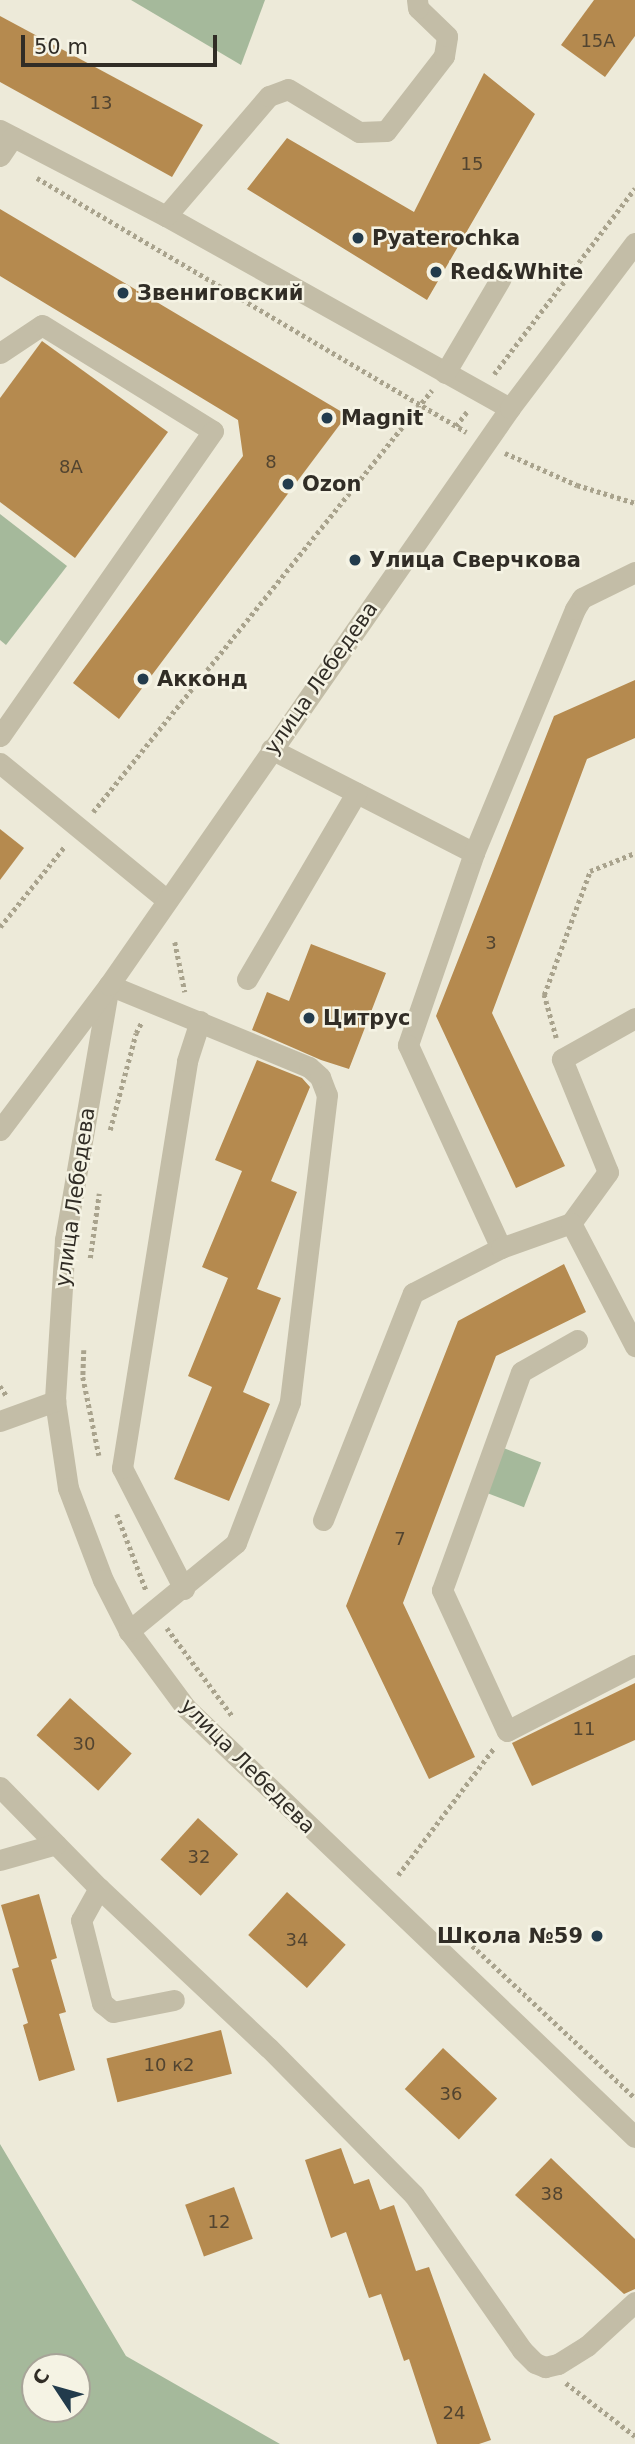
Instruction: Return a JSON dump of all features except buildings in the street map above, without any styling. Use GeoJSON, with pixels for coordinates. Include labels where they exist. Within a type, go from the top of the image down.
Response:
{"type":"FeatureCollection","features":[{"type":"Feature","properties":{"kind":"street"},"geometry":{"type":"LineString","coordinates":[[166,216],[269,96],[288,89],[359,132],[386,131],[444,56],[447,36],[418,8],[417,0]]}},
{"type":"Feature","properties":{"kind":"street"},"geometry":{"type":"LineString","coordinates":[[0,156],[7,134],[166,216],[510,408]]}},
{"type":"Feature","properties":{"kind":"street","name":"улица Лебедева"},"geometry":{"type":"LineString","coordinates":[[635,243],[485,443],[109,985],[65,1240],[55,1401],[68,1488],[103,1580],[129,1631],[186,1708],[635,2137]]}},
{"type":"Feature","properties":{"kind":"street"},"geometry":{"type":"LineString","coordinates":[[445,373],[500,278]]}},
{"type":"Feature","properties":{"kind":"street"},"geometry":{"type":"LineString","coordinates":[[0,353],[42,325],[213,432],[0,736]]}},
{"type":"Feature","properties":{"kind":"street"},"geometry":{"type":"LineString","coordinates":[[500,1248],[408,1045],[474,852],[575,609],[582,598],[635,572]]}},
{"type":"Feature","properties":{"kind":"street"},"geometry":{"type":"LineString","coordinates":[[271,749],[474,852]]}},
{"type":"Feature","properties":{"kind":"street"},"geometry":{"type":"LineString","coordinates":[[0,763],[167,900]]}},
{"type":"Feature","properties":{"kind":"street"},"geometry":{"type":"LineString","coordinates":[[247,979],[356,793]]}},
{"type":"Feature","properties":{"kind":"street"},"geometry":{"type":"LineString","coordinates":[[0,1130],[109,985],[309,1067],[320,1077],[327,1096],[290,1402],[236,1542],[184,1589],[129,1631]]}},
{"type":"Feature","properties":{"kind":"street"},"geometry":{"type":"LineString","coordinates":[[323,1520],[413,1293],[500,1248],[571,1223],[608,1172],[562,1059],[635,1018]]}},
{"type":"Feature","properties":{"kind":"street"},"geometry":{"type":"LineString","coordinates":[[184,1589],[122,1468],[195,1019]]}},
{"type":"Feature","properties":{"kind":"street"},"geometry":{"type":"LineString","coordinates":[[571,1223],[635,1346]]}},
{"type":"Feature","properties":{"kind":"street"},"geometry":{"type":"LineString","coordinates":[[578,1340],[521,1372],[442,1590],[507,1731],[635,1665]]}},
{"type":"Feature","properties":{"kind":"street"},"geometry":{"type":"LineString","coordinates":[[0,1421],[55,1401]]}},
{"type":"Feature","properties":{"kind":"street"},"geometry":{"type":"LineString","coordinates":[[0,1787],[99,1888],[269,2048],[414,2195],[522,2350],[545,2367],[558,2364],[587,2346],[635,2302]]}},
{"type":"Feature","properties":{"kind":"street"},"geometry":{"type":"LineString","coordinates":[[0,1860],[56,1844]]}},
{"type":"Feature","properties":{"kind":"street"},"geometry":{"type":"LineString","coordinates":[[99,1888],[81,1920],[102,2003],[113,2012],[174,2000]]}},
{"type":"Feature","properties":{"kind":"path"},"geometry":{"type":"LineString","coordinates":[[36,178],[485,443],[577,485],[635,503]]}},
{"type":"Feature","properties":{"kind":"path"},"geometry":{"type":"LineString","coordinates":[[456,426],[635,188]]}},
{"type":"Feature","properties":{"kind":"path"},"geometry":{"type":"LineString","coordinates":[[0,927],[445,373]]}},
{"type":"Feature","properties":{"kind":"path"},"geometry":{"type":"LineString","coordinates":[[562,1059],[544,995],[590,871],[635,853]]}},
{"type":"Feature","properties":{"kind":"path"},"geometry":{"type":"LineString","coordinates":[[175,942],[195,1019]]}},
{"type":"Feature","properties":{"kind":"path"},"geometry":{"type":"LineString","coordinates":[[108,1139],[136,1033],[152,1002]]}},
{"type":"Feature","properties":{"kind":"path"},"geometry":{"type":"LineString","coordinates":[[89,1260],[100,1193]]}},
{"type":"Feature","properties":{"kind":"path"},"geometry":{"type":"LineString","coordinates":[[85,1338],[83,1377],[100,1459]]}},
{"type":"Feature","properties":{"kind":"path"},"geometry":{"type":"LineString","coordinates":[[116,1511],[155,1612],[237,1722]]}},
{"type":"Feature","properties":{"kind":"path"},"geometry":{"type":"LineString","coordinates":[[398,1875],[507,1731]]}},
{"type":"Feature","properties":{"kind":"path"},"geometry":{"type":"LineString","coordinates":[[545,2367],[635,2436]]}},
{"type":"Feature","properties":{"kind":"green space"},"geometry":{"type":"Polygon","coordinates":[[[131,0],[265,0],[241,65],[131,0]]]}},
{"type":"Feature","properties":{"kind":"green space"},"geometry":{"type":"Polygon","coordinates":[[[0,514],[67,566],[6,645],[0,640],[0,514]]]}},
{"type":"Feature","properties":{"kind":"green space"},"geometry":{"type":"Polygon","coordinates":[[[501,1447],[541,1462],[524,1507],[484,1492],[501,1447]]]}},
{"type":"Feature","properties":{"kind":"green space"},"geometry":{"type":"Polygon","coordinates":[[[0,2144],[126,2356],[280,2444],[0,2444],[0,2144]]]}},
{"type":"Feature","properties":{"kind":"place","name":"Pyaterochka"},"geometry":{"type":"Point","coordinates":[358,238]}},
{"type":"Feature","properties":{"kind":"place","name":"Red&White"},"geometry":{"type":"Point","coordinates":[436,272]}},
{"type":"Feature","properties":{"kind":"place","name":"Звениговский"},"geometry":{"type":"Point","coordinates":[123,293]}},
{"type":"Feature","properties":{"kind":"place","name":"Magnit"},"geometry":{"type":"Point","coordinates":[327,418]}},
{"type":"Feature","properties":{"kind":"place","name":"Ozon"},"geometry":{"type":"Point","coordinates":[288,484]}},
{"type":"Feature","properties":{"kind":"place","name":"Улица Сверчкова"},"geometry":{"type":"Point","coordinates":[355,560]}},
{"type":"Feature","properties":{"kind":"place","name":"Акконд"},"geometry":{"type":"Point","coordinates":[143,679]}},
{"type":"Feature","properties":{"kind":"place","name":"Цитрус"},"geometry":{"type":"Point","coordinates":[309,1018]}},
{"type":"Feature","properties":{"kind":"place","name":"Школа №59"},"geometry":{"type":"Point","coordinates":[597,1936]}}]}
